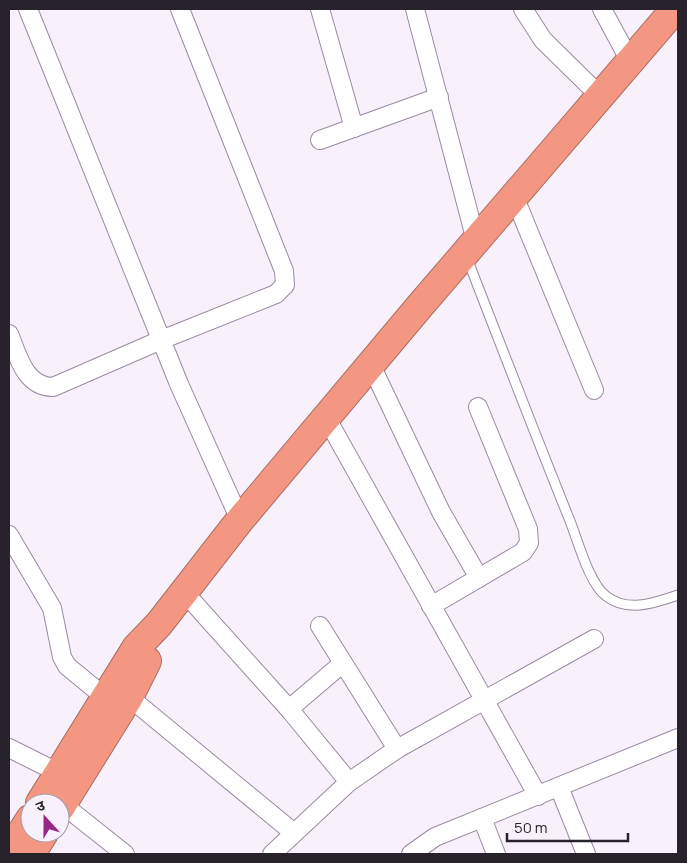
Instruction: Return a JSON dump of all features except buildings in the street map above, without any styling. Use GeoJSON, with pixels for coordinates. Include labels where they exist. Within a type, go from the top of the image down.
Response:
{"type":"FeatureCollection","features":[{"type":"Feature","properties":{"kind":"highway"},"geometry":{"type":"LineString","coordinates":[[61,793],[118,698],[136,648],[159,624],[240,520],[514,196],[630,61],[674,15]]}},
{"type":"Feature","properties":{"kind":"highway"},"geometry":{"type":"LineString","coordinates":[[56,793],[59,773],[118,698]]}},
{"type":"Feature","properties":{"kind":"highway"},"geometry":{"type":"LineString","coordinates":[[9,852],[20,835]]}},
{"type":"Feature","properties":{"kind":"highway"},"geometry":{"type":"LineString","coordinates":[[31,854],[38,843]]}},
{"type":"Feature","properties":{"kind":"street"},"geometry":{"type":"LineString","coordinates":[[28,9],[161,340],[240,520]]}},
{"type":"Feature","properties":{"kind":"street"},"geometry":{"type":"LineString","coordinates":[[9,334],[15,366],[35,384],[43,387],[53,387],[161,340],[276,294],[285,285],[284,271],[180,9]]}},
{"type":"Feature","properties":{"kind":"street"},"geometry":{"type":"LineString","coordinates":[[320,9],[354,128]]}},
{"type":"Feature","properties":{"kind":"street"},"geometry":{"type":"LineString","coordinates":[[415,9],[439,97],[471,247]]}},
{"type":"Feature","properties":{"kind":"street"},"geometry":{"type":"LineString","coordinates":[[523,9],[543,40],[600,96]]}},
{"type":"Feature","properties":{"kind":"street"},"geometry":{"type":"LineString","coordinates":[[602,9],[630,61]]}},
{"type":"Feature","properties":{"kind":"street"},"geometry":{"type":"LineString","coordinates":[[320,140],[439,97]]}},
{"type":"Feature","properties":{"kind":"street"},"geometry":{"type":"LineString","coordinates":[[514,196],[594,390]]}},
{"type":"Feature","properties":{"kind":"street"},"geometry":{"type":"LineString","coordinates":[[371,365],[430,490],[479,578]]}},
{"type":"Feature","properties":{"kind":"street"},"geometry":{"type":"LineString","coordinates":[[430,606],[523,552],[529,543],[530,537],[478,407]]}},
{"type":"Feature","properties":{"kind":"street"},"geometry":{"type":"LineString","coordinates":[[326,419],[538,796]]}},
{"type":"Feature","properties":{"kind":"street"},"geometry":{"type":"LineString","coordinates":[[9,535],[52,608],[62,657],[68,666],[118,698],[294,834]]}},
{"type":"Feature","properties":{"kind":"street"},"geometry":{"type":"LineString","coordinates":[[184,592],[289,709],[349,782]]}},
{"type":"Feature","properties":{"kind":"street"},"geometry":{"type":"LineString","coordinates":[[320,626],[397,749]]}},
{"type":"Feature","properties":{"kind":"street"},"geometry":{"type":"LineString","coordinates":[[272,854],[349,782],[397,749],[594,639]]}},
{"type":"Feature","properties":{"kind":"street"},"geometry":{"type":"LineString","coordinates":[[289,709],[343,663]]}},
{"type":"Feature","properties":{"kind":"street"},"geometry":{"type":"LineString","coordinates":[[410,854],[435,838],[678,738]]}},
{"type":"Feature","properties":{"kind":"street"},"geometry":{"type":"LineString","coordinates":[[9,748],[59,773]]}},
{"type":"Feature","properties":{"kind":"street"},"geometry":{"type":"LineString","coordinates":[[559,787],[586,854]]}},
{"type":"Feature","properties":{"kind":"street"},"geometry":{"type":"LineString","coordinates":[[70,816],[125,854]]}},
{"type":"Feature","properties":{"kind":"street"},"geometry":{"type":"LineString","coordinates":[[482,818],[496,854]]}},
{"type":"Feature","properties":{"kind":"lane"},"geometry":{"type":"LineString","coordinates":[[471,247],[551,473],[599,589],[618,603],[631,606],[645,604],[678,594]]}}]}
